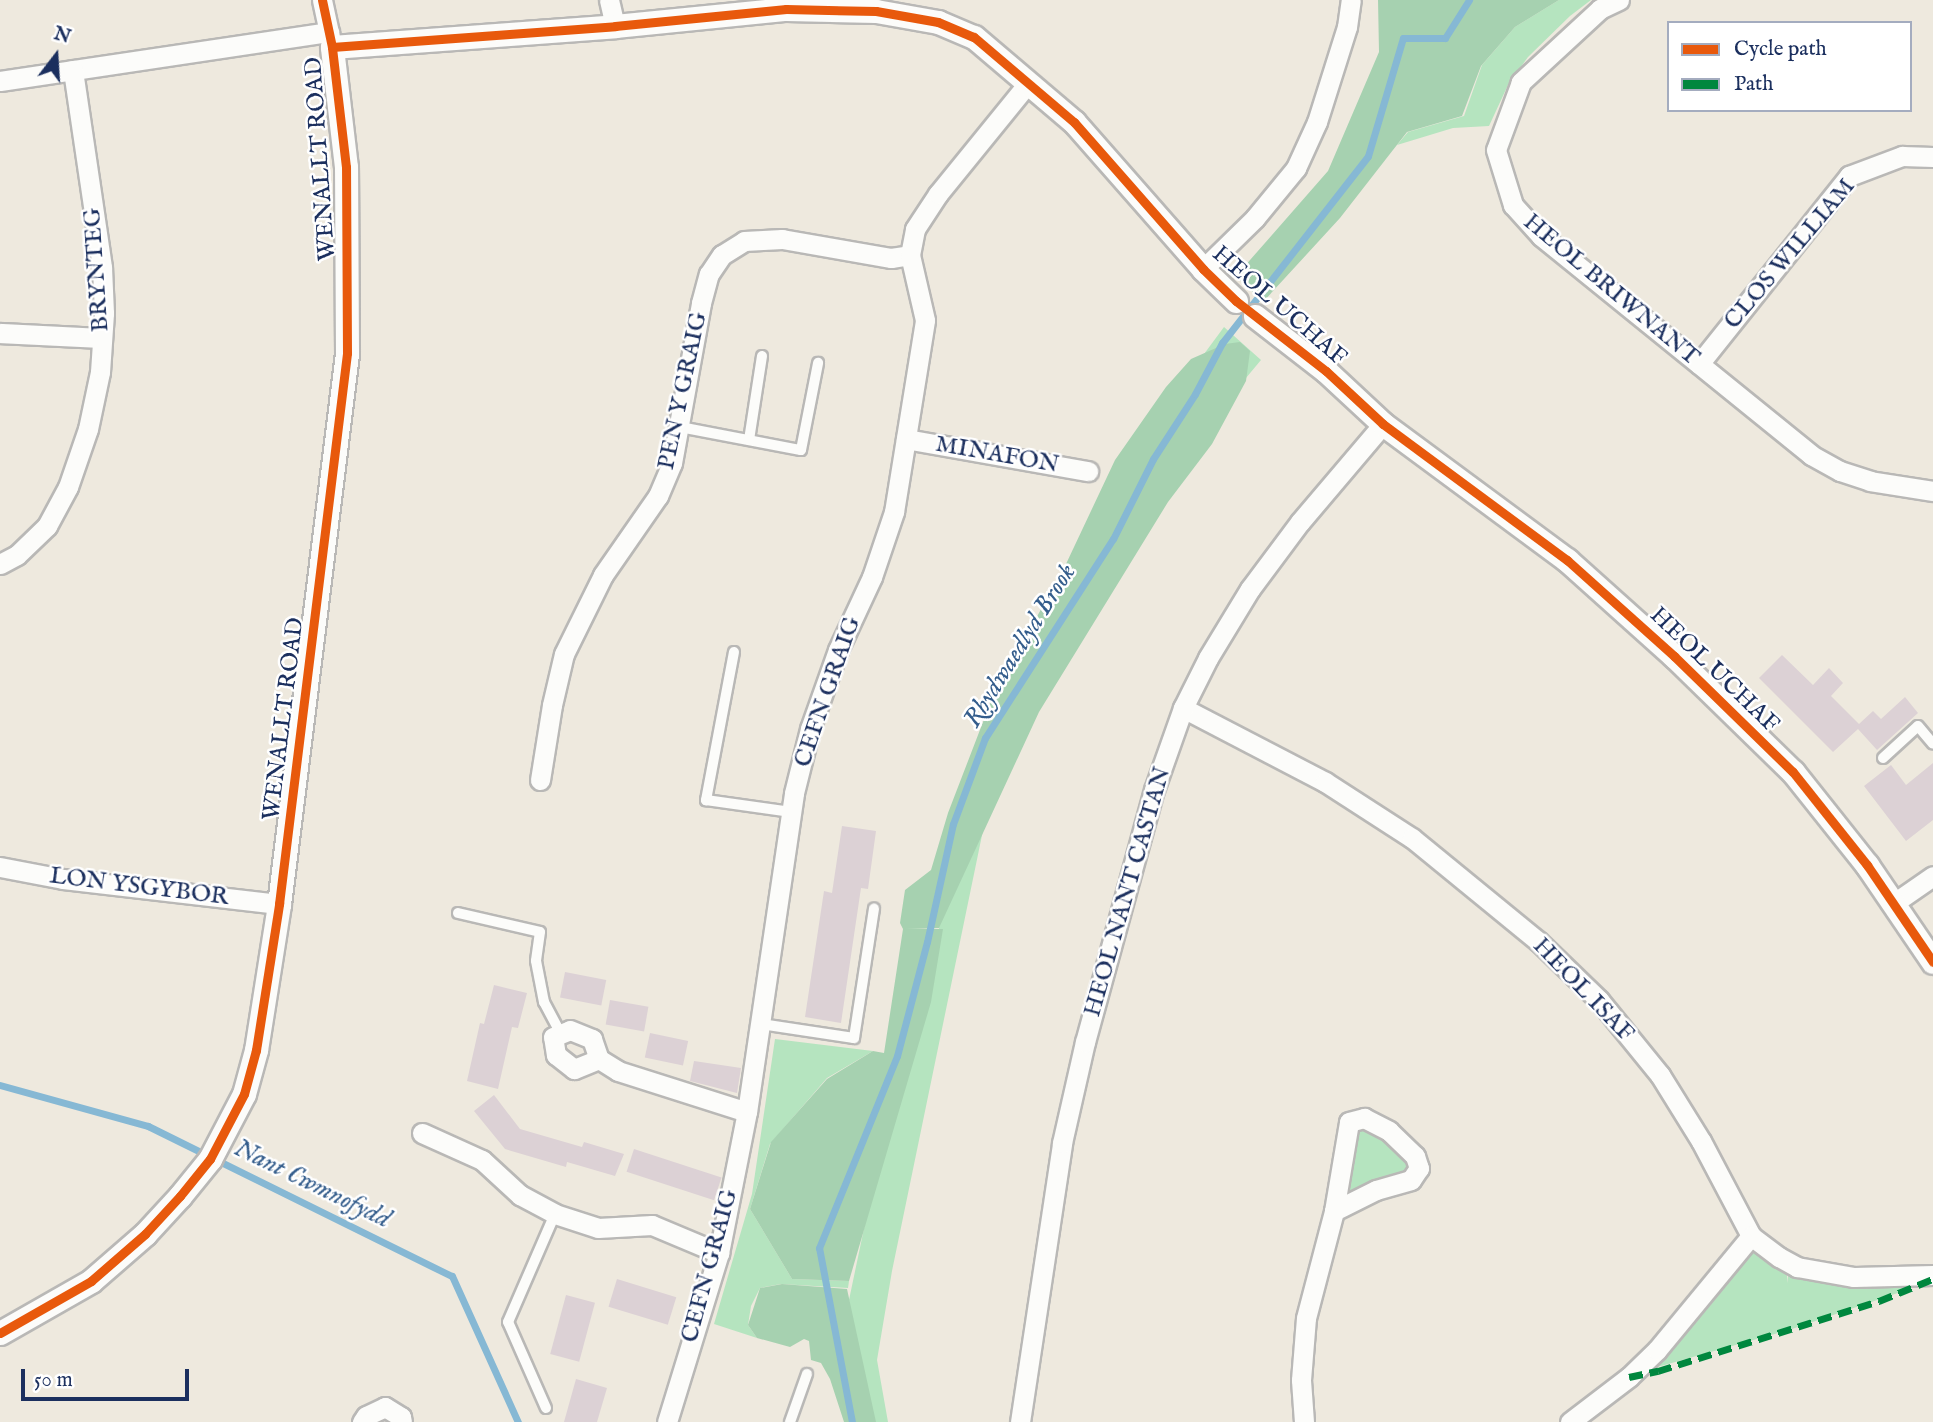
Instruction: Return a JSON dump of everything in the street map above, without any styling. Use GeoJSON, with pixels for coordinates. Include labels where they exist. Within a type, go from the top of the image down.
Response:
{"type":"FeatureCollection","features":[{"type":"Feature","properties":{"kind":"street","name":"WENALLT ROAD"},"geometry":{"type":"LineString","coordinates":[[0,1333],[91,1281],[145,1234],[210,1159],[244,1094],[256,1050],[279,904],[347,353],[346,167],[330,39],[322,0]]}},
{"type":"Feature","properties":{"kind":"street"},"geometry":{"type":"LineString","coordinates":[[609,0],[615,26]]}},
{"type":"Feature","properties":{"kind":"street"},"geometry":{"type":"LineString","coordinates":[[1203,269],[1255,218],[1296,168],[1317,122],[1347,27],[1352,0]]}},
{"type":"Feature","properties":{"kind":"street","name":"HEOL BRIWNANT"},"geometry":{"type":"LineString","coordinates":[[1619,0],[1600,9],[1521,82],[1496,150],[1513,205],[1541,236],[1820,461],[1870,481],[1933,491]]}},
{"type":"Feature","properties":{"kind":"street","name":"HEOL UCHAF"},"geometry":{"type":"LineString","coordinates":[[330,39],[615,26],[786,9],[877,6],[938,22],[974,37],[1074,122],[1203,269],[1237,301],[1326,371],[1383,424],[1567,560],[1674,656],[1793,772],[1894,903],[1933,962]]}},
{"type":"Feature","properties":{"kind":"street"},"geometry":{"type":"LineString","coordinates":[[0,81],[330,39]]}},
{"type":"Feature","properties":{"kind":"street","name":"BRYNTEG"},"geometry":{"type":"LineString","coordinates":[[0,565],[17,555],[47,526],[68,486],[89,429],[100,372],[104,313],[102,267],[73,70]]}},
{"type":"Feature","properties":{"kind":"street","name":"CEFN GRAIG"},"geometry":{"type":"LineString","coordinates":[[667,1422],[719,1253],[747,1112],[791,812],[814,718],[838,650],[872,577],[894,512],[925,320],[910,255],[915,229],[938,194],[1029,82]]}},
{"type":"Feature","properties":{"kind":"street","name":"CLOS WILLIAM"},"geometry":{"type":"LineString","coordinates":[[1699,364],[1849,176],[1902,156],[1933,157]]}},
{"type":"Feature","properties":{"kind":"street","name":"PEN Y GRAIG"},"geometry":{"type":"LineString","coordinates":[[540,780],[552,705],[564,654],[603,575],[658,496],[672,463],[701,303],[709,274],[722,255],[744,241],[782,239],[891,258],[910,255]]}},
{"type":"Feature","properties":{"kind":"street"},"geometry":{"type":"LineString","coordinates":[[0,333],[102,338]]}},
{"type":"Feature","properties":{"kind":"street","name":"HEOL NANT CASTAN"},"geometry":{"type":"LineString","coordinates":[[1020,1422],[1058,1167],[1082,1054],[1154,790],[1184,708],[1208,658],[1250,589],[1300,522],[1383,424]]}},
{"type":"Feature","properties":{"kind":"street","name":"MINAFON"},"geometry":{"type":"LineString","coordinates":[[906,439],[1088,471]]}},
{"type":"Feature","properties":{"kind":"street","name":"HEOL ISAF"},"geometry":{"type":"LineString","coordinates":[[1184,708],[1325,782],[1412,838],[1538,941],[1599,1000],[1660,1075],[1701,1141],[1751,1236],[1797,1267],[1823,1273],[1854,1277],[1933,1275]]}},
{"type":"Feature","properties":{"kind":"street","name":"LON YSGYBOR"},"geometry":{"type":"LineString","coordinates":[[0,867],[63,879],[279,904]]}},
{"type":"Feature","properties":{"kind":"street"},"geometry":{"type":"LineString","coordinates":[[1894,903],[1933,876]]}},
{"type":"Feature","properties":{"kind":"street"},"geometry":{"type":"LineString","coordinates":[[598,1059],[575,1069],[556,1055],[553,1037],[570,1030],[592,1039],[598,1059],[618,1071],[747,1112]]}},
{"type":"Feature","properties":{"kind":"street"},"geometry":{"type":"LineString","coordinates":[[1304,1422],[1301,1380],[1306,1318],[1334,1210],[1349,1122],[1364,1118],[1389,1131],[1415,1156],[1419,1168],[1410,1180],[1376,1190],[1334,1210]]}},
{"type":"Feature","properties":{"kind":"street"},"geometry":{"type":"LineString","coordinates":[[422,1133],[482,1160],[520,1195],[555,1214],[598,1228],[652,1224],[719,1253]]}},
{"type":"Feature","properties":{"kind":"street"},"geometry":{"type":"LineString","coordinates":[[1570,1422],[1629,1377],[1657,1350],[1751,1236]]}},
{"type":"Feature","properties":{"kind":"street"},"geometry":{"type":"LineString","coordinates":[[362,1422],[366,1416],[385,1407],[401,1417],[402,1422]]}},
{"type":"Feature","properties":{"kind":"lane"},"geometry":{"type":"LineString","coordinates":[[748,440],[762,356]]}},
{"type":"Feature","properties":{"kind":"lane"},"geometry":{"type":"LineString","coordinates":[[680,427],[801,450],[818,363]]}},
{"type":"Feature","properties":{"kind":"lane"},"geometry":{"type":"LineString","coordinates":[[734,652],[706,800],[791,812]]}},
{"type":"Feature","properties":{"kind":"lane"},"geometry":{"type":"LineString","coordinates":[[1883,758],[1918,726],[1933,744]]}},
{"type":"Feature","properties":{"kind":"lane"},"geometry":{"type":"LineString","coordinates":[[761,1024],[854,1038],[874,909]]}},
{"type":"Feature","properties":{"kind":"lane"},"geometry":{"type":"LineString","coordinates":[[458,913],[540,932],[536,961],[544,1002],[560,1032]]}},
{"type":"Feature","properties":{"kind":"lane"},"geometry":{"type":"LineString","coordinates":[[546,1408],[508,1322],[555,1214]]}},
{"type":"Feature","properties":{"kind":"lane"},"geometry":{"type":"LineString","coordinates":[[790,1422],[807,1374]]}},
{"type":"Feature","properties":{"kind":"green space"},"geometry":{"type":"Polygon","coordinates":[[[1378,0],[1559,0],[1515,27],[1481,66],[1462,116],[1407,132],[1340,218],[1263,302],[1236,276],[1328,171],[1379,52],[1378,0]]]}},
{"type":"Feature","properties":{"kind":"green space"},"geometry":{"type":"Polygon","coordinates":[[[1559,0],[1591,0],[1570,16],[1528,57],[1508,85],[1489,126],[1453,128],[1397,145],[1408,132],[1464,116],[1482,65],[1515,27],[1559,0]]]}},
{"type":"Feature","properties":{"kind":"green space"},"geometry":{"type":"Polygon","coordinates":[[[1224,327],[1261,360],[1195,439],[1040,700],[987,811],[892,1271],[877,1360],[888,1422],[865,1422],[849,1300],[871,1195],[939,928],[903,929],[943,905],[1173,396],[1224,327]]]}},
{"type":"Feature","properties":{"kind":"green space"},"geometry":{"type":"Polygon","coordinates":[[[1240,342],[1250,351],[1246,381],[1212,444],[1168,502],[1039,712],[939,928],[905,929],[943,929],[931,1002],[849,1281],[792,1279],[750,1209],[771,1142],[827,1079],[873,1051],[884,1053],[903,929],[900,923],[905,890],[931,870],[948,813],[993,696],[1066,564],[1115,460],[1166,387],[1191,359],[1225,344],[1240,342]]]}},
{"type":"Feature","properties":{"kind":"green space"},"geometry":{"type":"Polygon","coordinates":[[[775,1039],[873,1051],[827,1078],[770,1144],[750,1209],[792,1279],[849,1281],[848,1288],[781,1284],[760,1288],[751,1306],[748,1325],[757,1338],[714,1324],[752,1194],[775,1039]]]}},
{"type":"Feature","properties":{"kind":"green space"},"geometry":{"type":"Polygon","coordinates":[[[1364,1118],[1419,1168],[1334,1211],[1344,1137],[1364,1118]]]}},
{"type":"Feature","properties":{"kind":"green space"},"geometry":{"type":"Polygon","coordinates":[[[1751,1237],[1785,1261],[1788,1283],[1788,1265],[1933,1281],[1792,1329],[1629,1375],[1751,1237]]]}},
{"type":"Feature","properties":{"kind":"green space"},"geometry":{"type":"Polygon","coordinates":[[[782,1284],[847,1289],[876,1422],[844,1422],[830,1379],[821,1363],[811,1360],[809,1341],[804,1339],[790,1347],[757,1338],[748,1325],[760,1288],[782,1284]]]}},
{"type":"Feature","properties":{"kind":"building"},"geometry":{"type":"Polygon","coordinates":[[[1782,655],[1813,685],[1829,668],[1843,683],[1831,696],[1859,724],[1873,711],[1881,719],[1905,697],[1918,713],[1877,750],[1858,729],[1833,752],[1759,678],[1782,655]]]}},
{"type":"Feature","properties":{"kind":"building"},"geometry":{"type":"Polygon","coordinates":[[[1933,763],[1933,820],[1906,841],[1864,786],[1891,765],[1906,785],[1933,763]]]}},
{"type":"Feature","properties":{"kind":"building"},"geometry":{"type":"Polygon","coordinates":[[[842,826],[876,831],[868,889],[861,888],[841,1023],[805,1017],[824,891],[832,893],[842,826]]]}},
{"type":"Feature","properties":{"kind":"building"},"geometry":{"type":"Polygon","coordinates":[[[565,972],[606,980],[601,1006],[560,998],[565,972]]]}},
{"type":"Feature","properties":{"kind":"building"},"geometry":{"type":"Polygon","coordinates":[[[494,985],[527,993],[518,1028],[512,1027],[498,1089],[467,1081],[480,1023],[484,1024],[494,985]]]}},
{"type":"Feature","properties":{"kind":"building"},"geometry":{"type":"Polygon","coordinates":[[[610,1000],[648,1007],[644,1031],[606,1025],[610,1000]]]}},
{"type":"Feature","properties":{"kind":"building"},"geometry":{"type":"Polygon","coordinates":[[[650,1033],[688,1041],[683,1066],[645,1057],[650,1033]]]}},
{"type":"Feature","properties":{"kind":"building"},"geometry":{"type":"Polygon","coordinates":[[[694,1061],[741,1068],[737,1093],[690,1081],[694,1061]]]}},
{"type":"Feature","properties":{"kind":"building"},"geometry":{"type":"Polygon","coordinates":[[[494,1095],[520,1129],[582,1147],[584,1142],[624,1154],[615,1176],[567,1162],[566,1167],[505,1149],[474,1111],[494,1095]]]}},
{"type":"Feature","properties":{"kind":"building"},"geometry":{"type":"Polygon","coordinates":[[[634,1149],[721,1177],[714,1200],[627,1172],[634,1149]]]}},
{"type":"Feature","properties":{"kind":"building"},"geometry":{"type":"Polygon","coordinates":[[[617,1279],[676,1297],[668,1325],[609,1307],[617,1279]]]}},
{"type":"Feature","properties":{"kind":"building"},"geometry":{"type":"Polygon","coordinates":[[[566,1295],[595,1303],[579,1362],[550,1354],[566,1295]]]}},
{"type":"Feature","properties":{"kind":"building"},"geometry":{"type":"Polygon","coordinates":[[[576,1379],[607,1388],[597,1422],[564,1422],[576,1379]]]}},
{"type":"Feature","properties":{"kind":"waterway","name":"Rhydwaedlyd Brook"},"geometry":{"type":"LineString","coordinates":[[852,1422],[819,1248],[897,1056],[927,942],[953,824],[985,738],[1113,539],[1153,459],[1195,394],[1222,343],[1368,156],[1403,38],[1445,38],[1469,0]]}},
{"type":"Feature","properties":{"kind":"waterway","name":"Nant Cwmnofydd"},"geometry":{"type":"LineString","coordinates":[[0,1085],[148,1126],[452,1276],[518,1422]]}},
{"type":"Feature","properties":{"kind":"marked path"},"geometry":{"type":"LineString","coordinates":[[1629,1377],[1658,1371],[1879,1301],[1933,1279]]}},
{"type":"Feature","properties":{"kind":"cycle path"},"geometry":{"type":"LineString","coordinates":[[0,1333],[91,1281],[145,1234],[180,1196],[210,1159],[244,1094],[256,1050],[279,904],[347,353],[346,167],[332,47],[322,0]]}},
{"type":"Feature","properties":{"kind":"cycle path"},"geometry":{"type":"LineString","coordinates":[[332,47],[615,26],[786,9],[876,11],[938,22],[974,37],[1074,122],[1203,269],[1236,301],[1326,371],[1383,424],[1567,560],[1674,656],[1793,772],[1867,865],[1933,962]]}}]}
